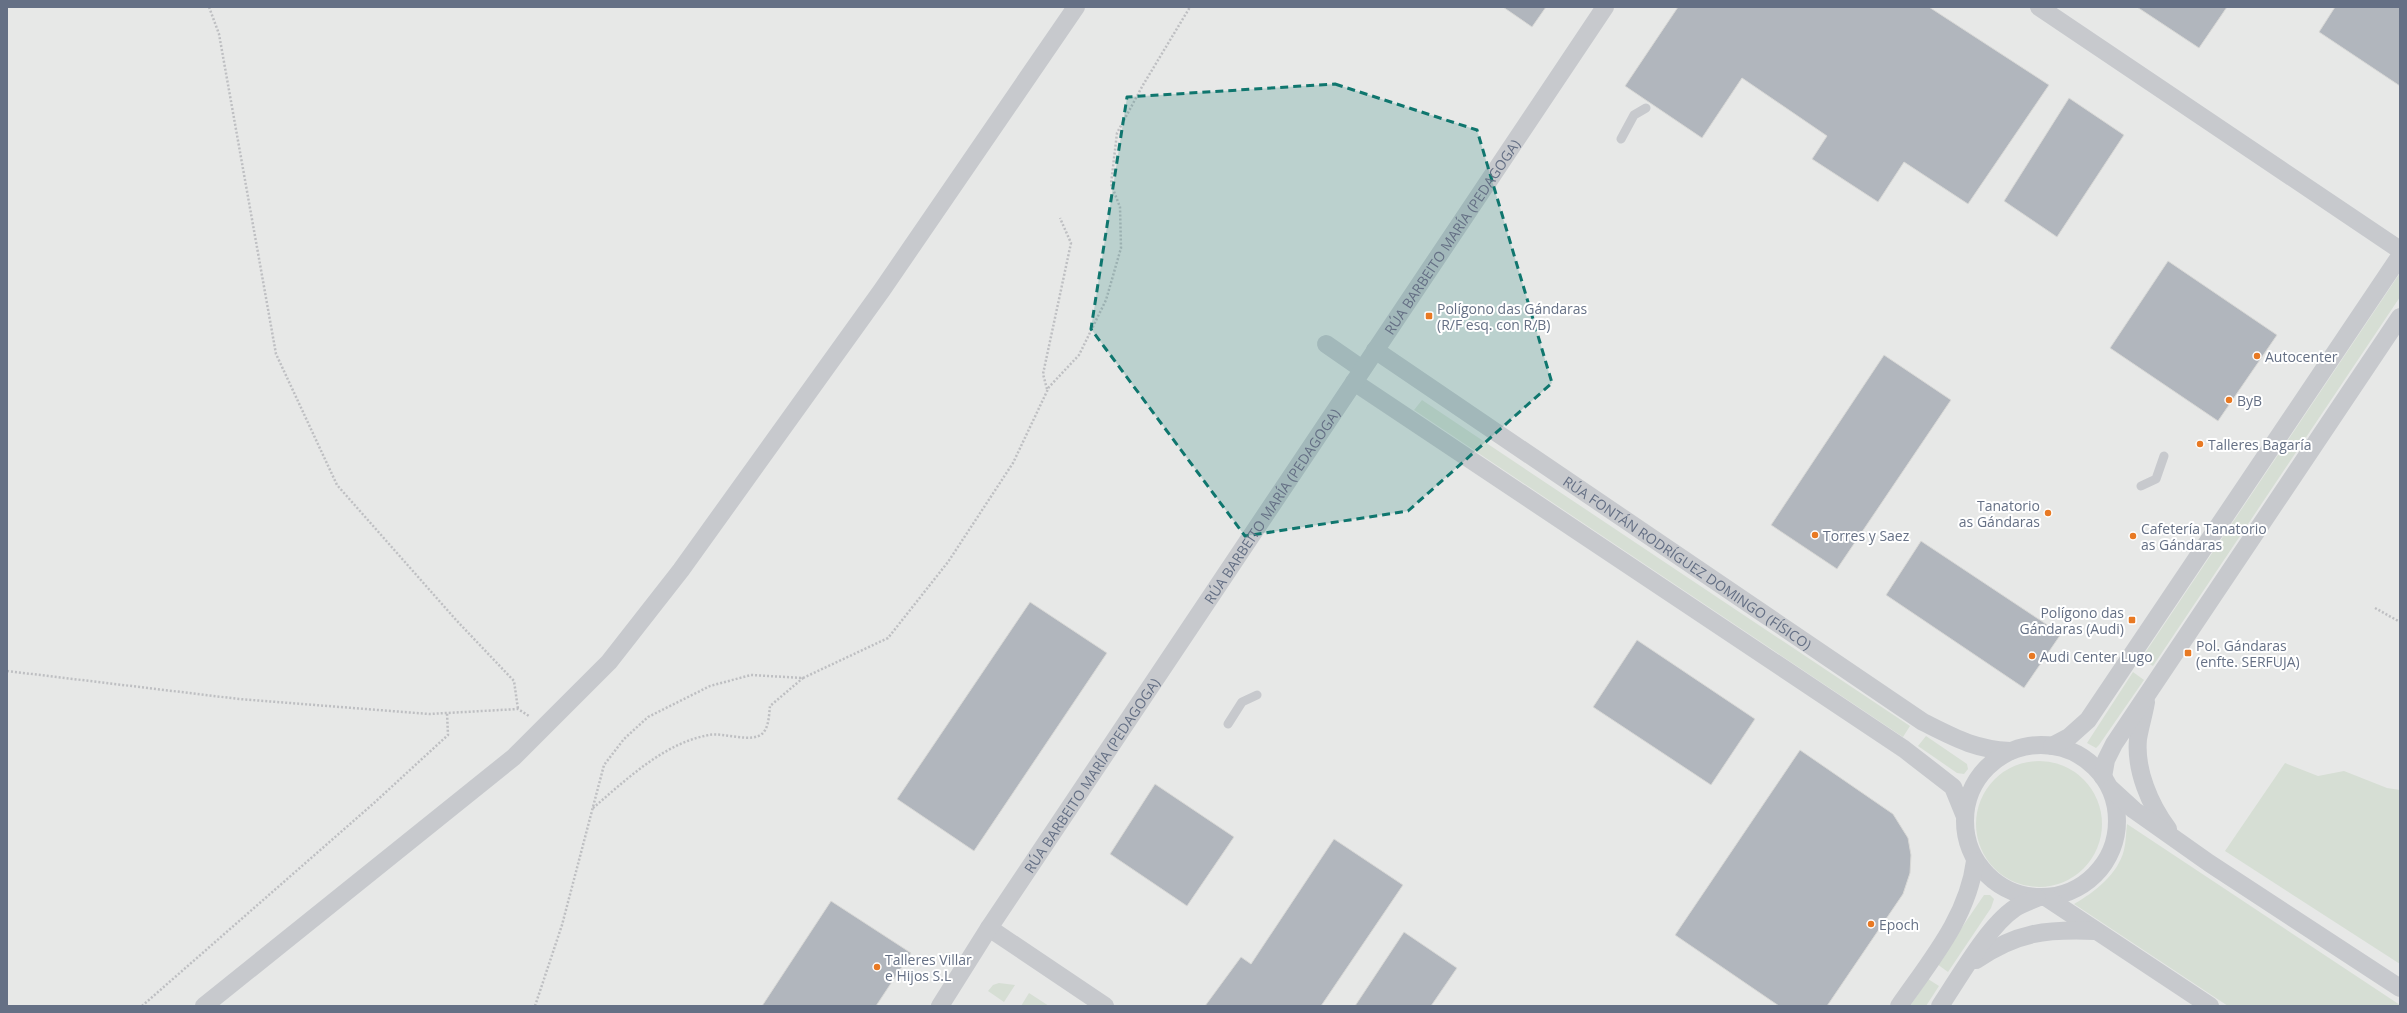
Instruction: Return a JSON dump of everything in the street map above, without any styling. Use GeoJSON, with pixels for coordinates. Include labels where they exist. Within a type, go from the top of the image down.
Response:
{"type":"FeatureCollection","features":[{"type":"Feature","properties":{"kind":"street"},"geometry":{"type":"LineString","coordinates":[[204,1006],[514,757],[609,662],[681,570],[882,290],[1076,7]]}},
{"type":"Feature","properties":{"kind":"street","name":"RÚA BARBEITO MARÍA (PEDAGOGA)"},"geometry":{"type":"LineString","coordinates":[[940,1006],[989,928],[1605,7]]}},
{"type":"Feature","properties":{"kind":"street"},"geometry":{"type":"LineString","coordinates":[[2039,7],[2400,250]]}},
{"type":"Feature","properties":{"kind":"street"},"geometry":{"type":"LineString","coordinates":[[2052,746],[2069,737],[2088,720],[2400,256]]}},
{"type":"Feature","properties":{"kind":"street"},"geometry":{"type":"LineString","coordinates":[[1940,1006],[2000,921],[2015,908],[2042,898],[2065,894],[2082,886],[2097,874],[2108,859],[2115,842],[2117,823],[2116,805],[2106,782],[2106,760],[2114,744],[2400,317]]}},
{"type":"Feature","properties":{"kind":"street"},"geometry":{"type":"LineString","coordinates":[[1326,344],[1358,376],[1904,749],[1953,787],[1964,814]]}},
{"type":"Feature","properties":{"kind":"street","name":"RÚA FONTÁN RODRÍGUEZ DOMINGO (FÍSICO)"},"geometry":{"type":"LineString","coordinates":[[1375,350],[1923,722],[1969,745],[1989,750],[2010,751]]}},
{"type":"Feature","properties":{"kind":"street"},"geometry":{"type":"LineString","coordinates":[[2148,693],[2138,740],[2142,780],[2156,813],[2177,841]]}},
{"type":"Feature","properties":{"kind":"street"},"geometry":{"type":"LineString","coordinates":[[2210,1006],[2096,931],[2042,898],[2013,893],[1991,880],[1975,861],[1964,830],[1964,814],[1968,798],[1977,778],[1996,759],[2010,751],[2031,746],[2052,746],[2081,756],[2134,810],[2177,841],[2400,988]]}},
{"type":"Feature","properties":{"kind":"street"},"geometry":{"type":"LineString","coordinates":[[1899,1006],[1952,928],[1972,880],[1975,861]]}},
{"type":"Feature","properties":{"kind":"street"},"geometry":{"type":"LineString","coordinates":[[989,928],[1105,1006]]}},
{"type":"Feature","properties":{"kind":"street"},"geometry":{"type":"LineString","coordinates":[[1967,966],[2000,944],[2036,933],[2070,930],[2096,931]]}},
{"type":"Feature","properties":{"kind":"lane"},"geometry":{"type":"LineString","coordinates":[[1621,139],[1634,115],[1646,108]]}},
{"type":"Feature","properties":{"kind":"lane"},"geometry":{"type":"LineString","coordinates":[[2140,486],[2156,479],[2164,456]]}},
{"type":"Feature","properties":{"kind":"lane"},"geometry":{"type":"LineString","coordinates":[[1228,724],[1242,702],[1257,695]]}},
{"type":"Feature","properties":{"kind":"path"},"geometry":{"type":"LineString","coordinates":[[209,7],[219,34],[276,354],[338,485],[457,621],[514,681],[518,709]]}},
{"type":"Feature","properties":{"kind":"path"},"geometry":{"type":"LineString","coordinates":[[593,808],[630,777],[672,748],[709,735],[730,734],[750,739],[762,733],[768,721],[770,706],[804,678],[888,638],[948,562],[1012,463],[1047,390],[1079,356],[1106,300],[1121,248],[1120,207],[1111,184],[1117,133],[1142,85],[1190,7]]}},
{"type":"Feature","properties":{"kind":"path"},"geometry":{"type":"LineString","coordinates":[[1047,390],[1043,374],[1072,243],[1060,218]]}},
{"type":"Feature","properties":{"kind":"path"},"geometry":{"type":"LineString","coordinates":[[2376,608],[2400,622]]}},
{"type":"Feature","properties":{"kind":"path"},"geometry":{"type":"LineString","coordinates":[[7,671],[239,699],[429,714],[518,709],[545,727]]}},
{"type":"Feature","properties":{"kind":"path"},"geometry":{"type":"LineString","coordinates":[[535,1006],[562,925],[604,765],[624,739],[648,717],[710,686],[751,675],[804,678]]}},
{"type":"Feature","properties":{"kind":"path"},"geometry":{"type":"LineString","coordinates":[[142,1006],[374,804],[448,735],[447,713]]}},
{"type":"Feature","properties":{"kind":"highlighted area"},"geometry":{"type":"Polygon","coordinates":[[[1335,84],[1477,130],[1552,383],[1408,511],[1245,536],[1091,329],[1127,97],[1335,84]]]}},
{"type":"Feature","properties":{"kind":"shaded area"},"geometry":{"type":"Polygon","coordinates":[[[7,7],[2400,7],[2400,1006],[7,1006],[7,7]]]}},
{"type":"Feature","properties":{"kind":"shaded area"},"geometry":{"type":"Polygon","coordinates":[[[2400,273],[2400,297],[2153,666],[2141,659],[2400,273]]]}},
{"type":"Feature","properties":{"kind":"shaded area"},"geometry":{"type":"Polygon","coordinates":[[[1422,400],[1910,726],[1903,737],[1414,410],[1422,400]]]}},
{"type":"Feature","properties":{"kind":"shaded area"},"geometry":{"type":"Polygon","coordinates":[[[2133,672],[2144,680],[2099,745],[2096,748],[2087,743],[2133,672]]]}},
{"type":"Feature","properties":{"kind":"shaded area"},"geometry":{"type":"Polygon","coordinates":[[[1926,736],[1967,764],[1968,769],[1964,774],[1957,773],[1918,746],[1926,736]]]}},
{"type":"Feature","properties":{"kind":"shaded area"},"geometry":{"type":"Polygon","coordinates":[[[2045,761],[2069,768],[2084,779],[2095,794],[2101,812],[2101,836],[2095,854],[2084,869],[2069,880],[2051,886],[2033,887],[2009,880],[1994,869],[1983,854],[1977,836],[1976,818],[1983,794],[1994,779],[2009,768],[2027,762],[2045,761]]]}},
{"type":"Feature","properties":{"kind":"shaded area"},"geometry":{"type":"Polygon","coordinates":[[[2285,763],[2318,776],[2344,771],[2387,788],[2400,790],[2400,964],[2225,851],[2285,763]]]}},
{"type":"Feature","properties":{"kind":"shaded area"},"geometry":{"type":"Polygon","coordinates":[[[2127,824],[2400,1005],[2228,1006],[2074,904],[2105,882],[2117,867],[2124,850],[2127,824]]]}},
{"type":"Feature","properties":{"kind":"shaded area"},"geometry":{"type":"Polygon","coordinates":[[[1984,895],[1990,895],[1994,899],[1991,908],[1948,972],[1937,964],[1984,895]]]}},
{"type":"Feature","properties":{"kind":"shaded area"},"geometry":{"type":"Polygon","coordinates":[[[1928,979],[1939,986],[1926,1006],[1910,1006],[1928,979]]]}},
{"type":"Feature","properties":{"kind":"shaded area"},"geometry":{"type":"Polygon","coordinates":[[[999,983],[1015,985],[1004,1002],[988,991],[993,985],[999,983]]]}},
{"type":"Feature","properties":{"kind":"shaded area"},"geometry":{"type":"Polygon","coordinates":[[[1029,993],[1049,1006],[1021,1006],[1029,993]]]}},
{"type":"Feature","properties":{"kind":"building"},"geometry":{"type":"Polygon","coordinates":[[[1503,7],[1546,7],[1532,27],[1503,7]]]}},
{"type":"Feature","properties":{"kind":"building"},"geometry":{"type":"Polygon","coordinates":[[[1678,7],[1929,7],[2049,85],[1968,204],[1904,162],[1878,202],[1812,159],[1827,136],[1742,78],[1702,138],[1625,86],[1678,7]]]}},
{"type":"Feature","properties":{"kind":"building"},"geometry":{"type":"Polygon","coordinates":[[[2137,7],[2227,7],[2199,48],[2137,7]]]}},
{"type":"Feature","properties":{"kind":"building"},"geometry":{"type":"Polygon","coordinates":[[[2335,7],[2400,7],[2400,86],[2319,32],[2335,7]]]}},
{"type":"Feature","properties":{"kind":"building"},"geometry":{"type":"Polygon","coordinates":[[[2069,98],[2124,135],[2057,237],[2004,201],[2069,98]]]}},
{"type":"Feature","properties":{"kind":"building"},"geometry":{"type":"Polygon","coordinates":[[[2168,261],[2277,335],[2218,421],[2110,348],[2168,261]]]}},
{"type":"Feature","properties":{"kind":"building"},"geometry":{"type":"Polygon","coordinates":[[[1884,355],[1951,400],[1837,569],[1771,525],[1884,355]]]}},
{"type":"Feature","properties":{"kind":"building"},"geometry":{"type":"Polygon","coordinates":[[[1921,541],[2061,634],[2024,688],[1886,595],[1921,541]]]}},
{"type":"Feature","properties":{"kind":"building"},"geometry":{"type":"Polygon","coordinates":[[[1030,602],[1107,653],[974,851],[897,799],[1030,602]]]}},
{"type":"Feature","properties":{"kind":"building"},"geometry":{"type":"Polygon","coordinates":[[[1637,640],[1755,719],[1711,785],[1593,707],[1637,640]]]}},
{"type":"Feature","properties":{"kind":"building"},"geometry":{"type":"Polygon","coordinates":[[[1800,750],[1893,814],[1908,838],[1911,855],[1910,873],[1903,894],[1827,1006],[1779,1006],[1675,935],[1800,750]]]}},
{"type":"Feature","properties":{"kind":"building"},"geometry":{"type":"Polygon","coordinates":[[[1155,784],[1234,837],[1187,906],[1110,854],[1155,784]]]}},
{"type":"Feature","properties":{"kind":"building"},"geometry":{"type":"Polygon","coordinates":[[[1334,839],[1403,885],[1321,1006],[1205,1006],[1241,957],[1251,964],[1334,839]]]}},
{"type":"Feature","properties":{"kind":"building"},"geometry":{"type":"Polygon","coordinates":[[[831,901],[911,953],[876,1006],[762,1006],[831,901]]]}},
{"type":"Feature","properties":{"kind":"building"},"geometry":{"type":"Polygon","coordinates":[[[1404,932],[1457,968],[1431,1006],[1355,1006],[1404,932]]]}},
{"type":"Feature","properties":{"kind":"place","name":"Polígono das Gándaras (R/F esq. con R/B)"},"geometry":{"type":"Point","coordinates":[1429,316]}},
{"type":"Feature","properties":{"kind":"place","name":"Autocenter"},"geometry":{"type":"Point","coordinates":[2257,356]}},
{"type":"Feature","properties":{"kind":"place","name":"ByB"},"geometry":{"type":"Point","coordinates":[2229,400]}},
{"type":"Feature","properties":{"kind":"place","name":"Talleres Bagaría"},"geometry":{"type":"Point","coordinates":[2200,444]}},
{"type":"Feature","properties":{"kind":"place","name":"Tanatorio as Gándaras"},"geometry":{"type":"Point","coordinates":[2048,513]}},
{"type":"Feature","properties":{"kind":"place","name":"Torres y Saez"},"geometry":{"type":"Point","coordinates":[1815,535]}},
{"type":"Feature","properties":{"kind":"place","name":"Cafetería Tanatorio as Gándaras"},"geometry":{"type":"Point","coordinates":[2133,536]}},
{"type":"Feature","properties":{"kind":"place","name":"Polígono das Gándaras (Audi)"},"geometry":{"type":"Point","coordinates":[2132,620]}},
{"type":"Feature","properties":{"kind":"place","name":"Pol. Gándaras (enfte. SERFUJA)"},"geometry":{"type":"Point","coordinates":[2188,653]}},
{"type":"Feature","properties":{"kind":"place","name":"Audi Center Lugo"},"geometry":{"type":"Point","coordinates":[2032,656]}},
{"type":"Feature","properties":{"kind":"place","name":"Epoch"},"geometry":{"type":"Point","coordinates":[1871,924]}},
{"type":"Feature","properties":{"kind":"place","name":"Talleres Villar e Hijos S.L"},"geometry":{"type":"Point","coordinates":[877,967]}}]}
